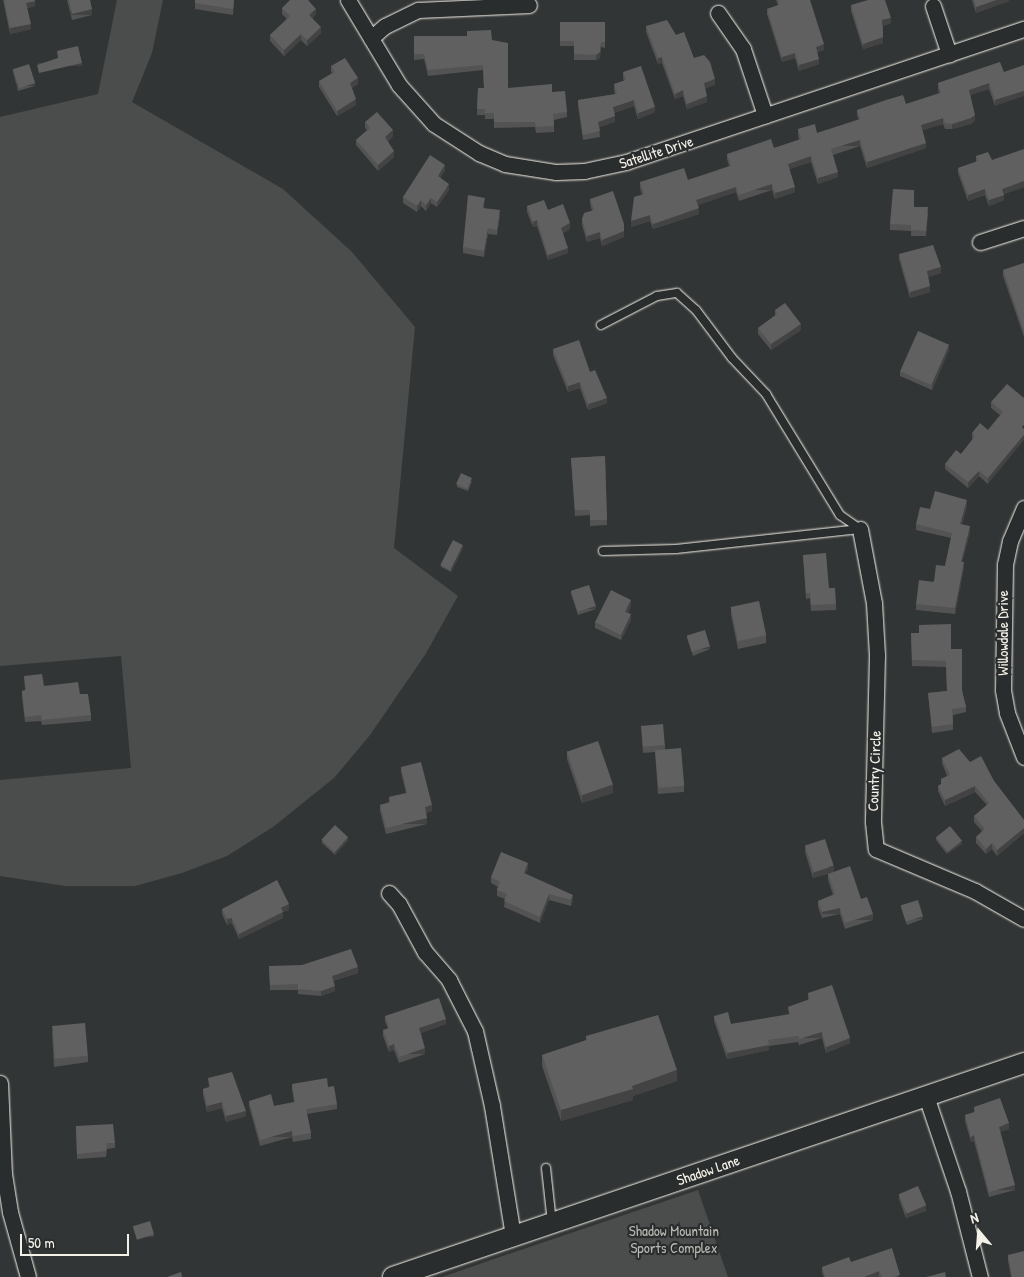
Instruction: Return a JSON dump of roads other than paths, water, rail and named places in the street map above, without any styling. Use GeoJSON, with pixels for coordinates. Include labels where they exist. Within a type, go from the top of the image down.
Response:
{"type":"FeatureCollection","features":[{"type":"Feature","properties":{"kind":"street","name":"Satellite Drive"},"geometry":{"type":"LineString","coordinates":[[348,0],[399,85],[434,124],[479,153],[531,170],[584,171],[609,167],[1024,29]]}},
{"type":"Feature","properties":{"kind":"street"},"geometry":{"type":"LineString","coordinates":[[372,38],[384,26],[418,10],[528,5]]}},
{"type":"Feature","properties":{"kind":"street"},"geometry":{"type":"LineString","coordinates":[[932,6],[949,54]]}},
{"type":"Feature","properties":{"kind":"street"},"geometry":{"type":"LineString","coordinates":[[718,13],[743,49],[765,115]]}},
{"type":"Feature","properties":{"kind":"street"},"geometry":{"type":"LineString","coordinates":[[980,242],[1024,228]]}},
{"type":"Feature","properties":{"kind":"street","name":"Willowdale Drive"},"geometry":{"type":"LineString","coordinates":[[1024,508],[1010,541],[1005,564],[1003,690],[1006,714],[1024,757]]}},
{"type":"Feature","properties":{"kind":"street","name":"Country Circle"},"geometry":{"type":"LineString","coordinates":[[860,530],[874,603],[876,647],[873,822],[876,849],[975,891],[1024,919]]}},
{"type":"Feature","properties":{"kind":"street"},"geometry":{"type":"LineString","coordinates":[[389,893],[400,904],[425,952],[449,980],[475,1031],[491,1097],[513,1236]]}},
{"type":"Feature","properties":{"kind":"street","name":"Shadow Lane"},"geometry":{"type":"LineString","coordinates":[[393,1277],[1024,1063]]}},
{"type":"Feature","properties":{"kind":"street"},"geometry":{"type":"LineString","coordinates":[[0,1083],[4,1174],[10,1212],[28,1277]]}},
{"type":"Feature","properties":{"kind":"street"},"geometry":{"type":"LineString","coordinates":[[926,1096],[958,1191],[980,1277]]}},
{"type":"Feature","properties":{"kind":"lane"},"geometry":{"type":"LineString","coordinates":[[601,325],[656,296],[677,293],[696,310],[732,358],[766,394],[840,515],[860,530]]}},
{"type":"Feature","properties":{"kind":"lane"},"geometry":{"type":"LineString","coordinates":[[604,551],[676,549],[860,530]]}},
{"type":"Feature","properties":{"kind":"lane"},"geometry":{"type":"LineString","coordinates":[[546,1168],[552,1223]]}},
{"type":"Feature","properties":{"kind":"park label","name":"Shadow Mountain Sports Complex"},"geometry":{"type":"Point","coordinates":[674,1238]}}]}
